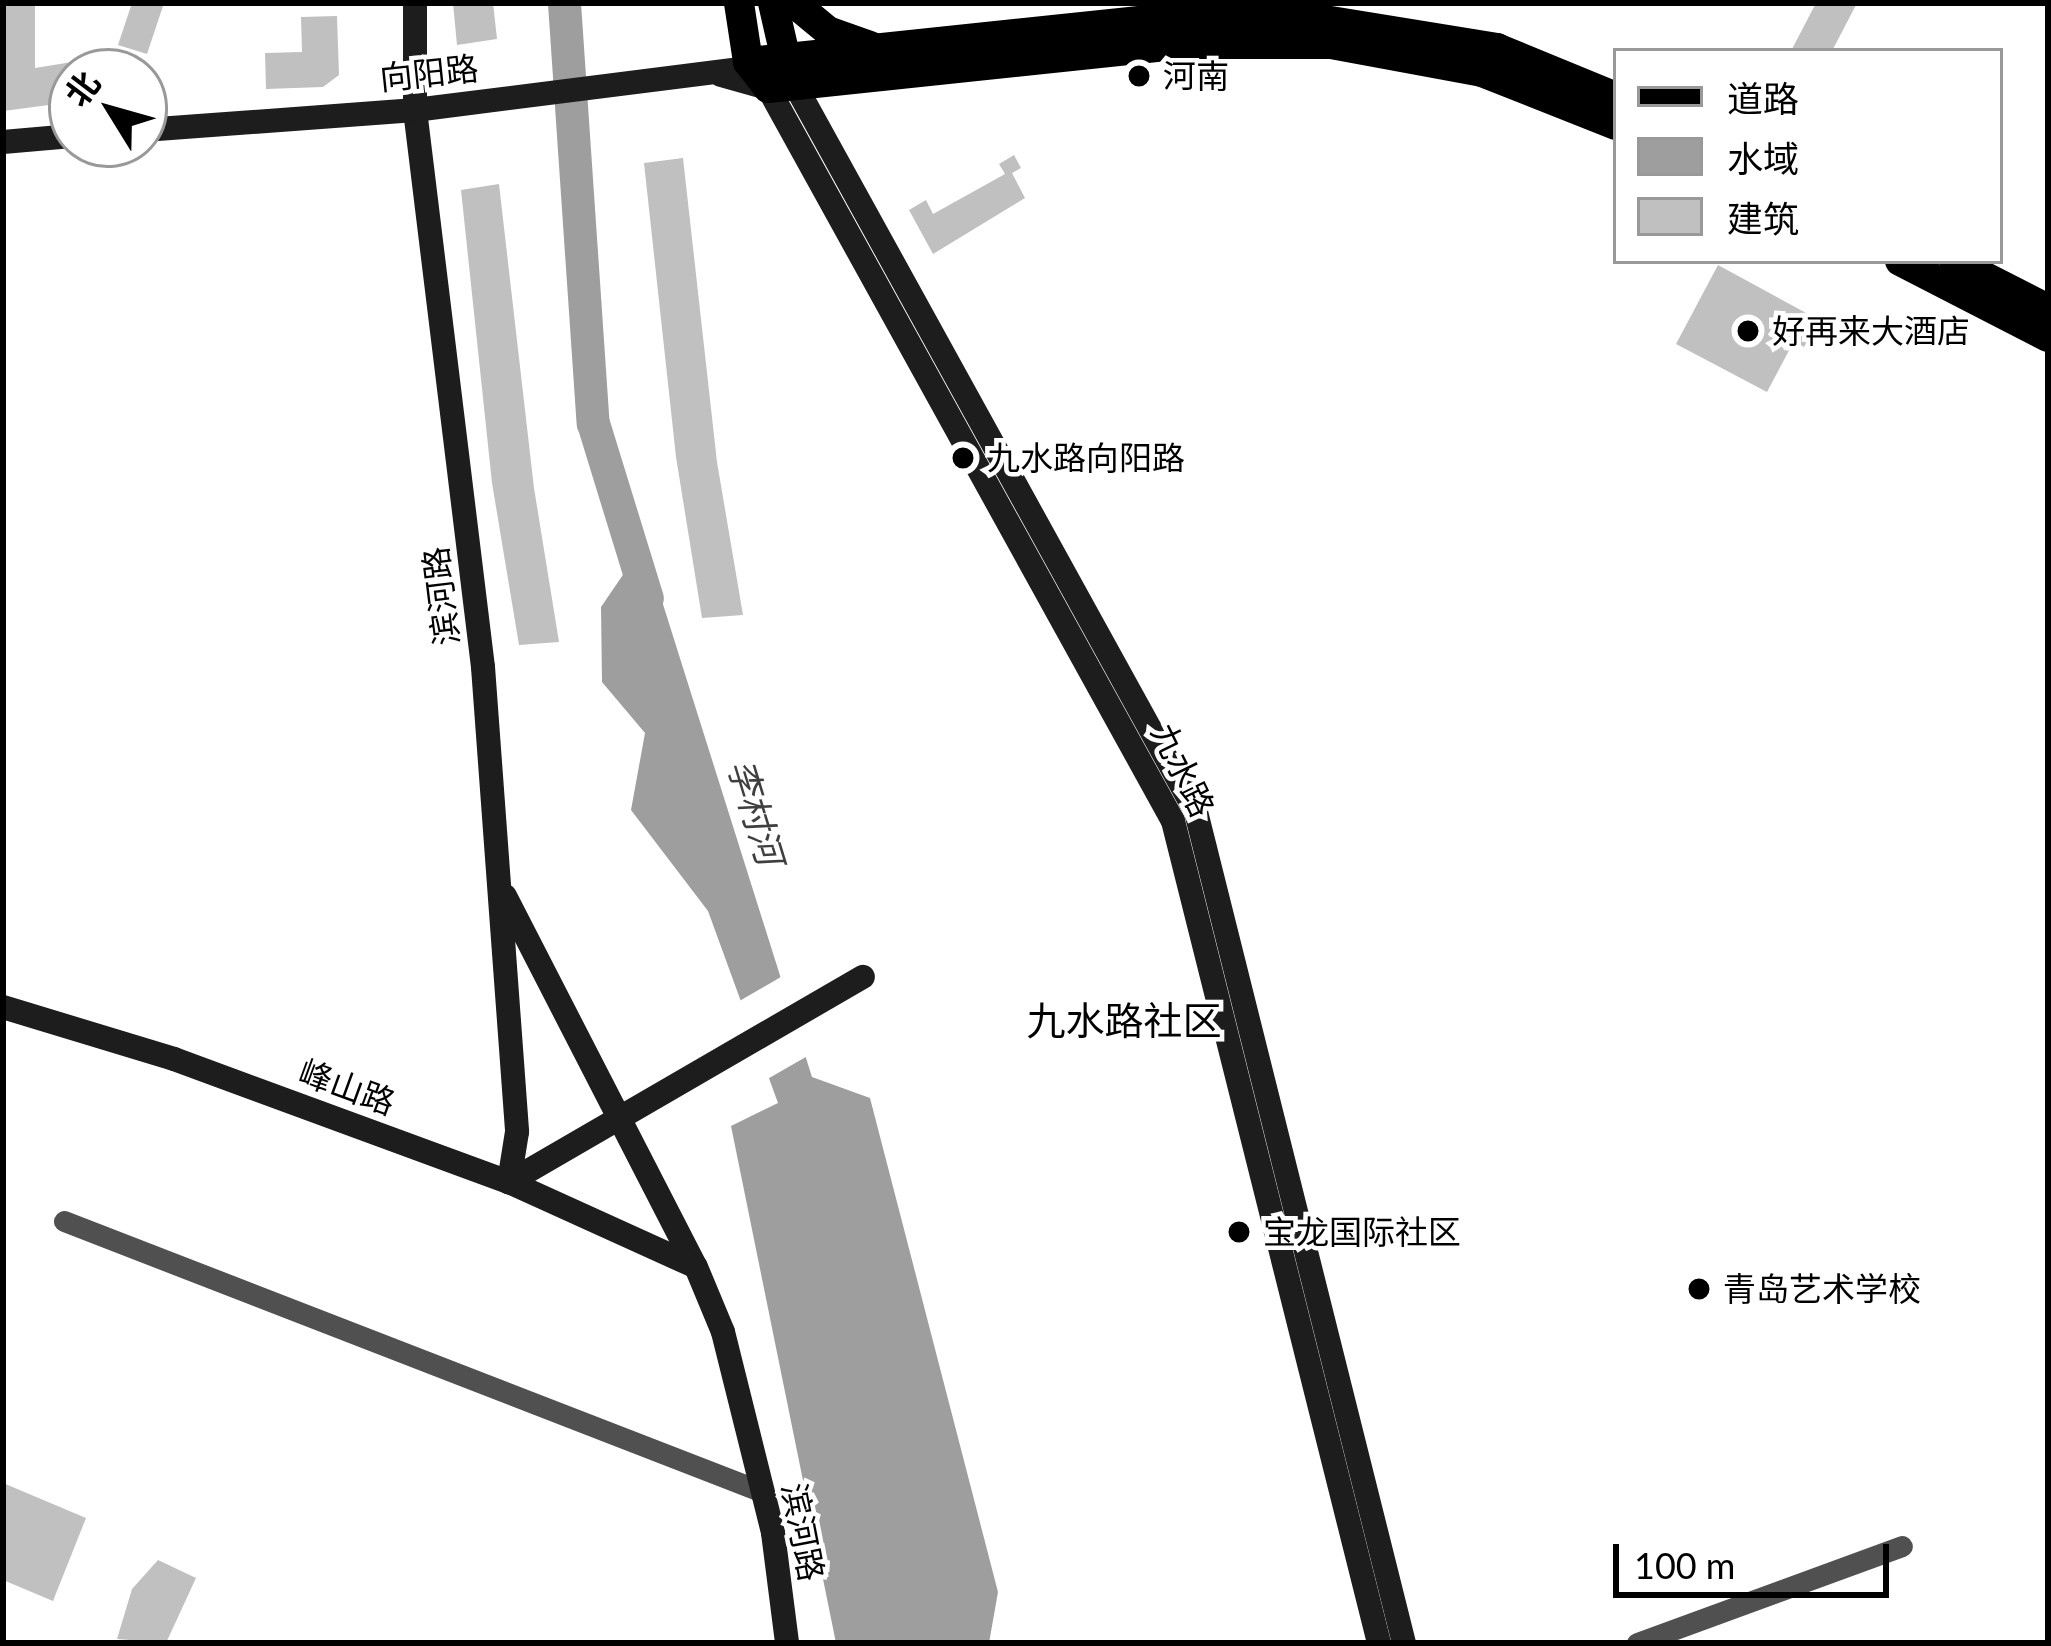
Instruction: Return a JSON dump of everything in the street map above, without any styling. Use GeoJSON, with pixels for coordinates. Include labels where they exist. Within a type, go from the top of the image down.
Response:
{"type":"FeatureCollection","features":[{"type":"Feature","properties":{"kind":"main road"},"geometry":{"type":"LineString","coordinates":[[739,3],[735,68],[782,78],[1190,44],[1331,44],[1482,72],[1613,124]]}},
{"type":"Feature","properties":{"kind":"main road","name":"九水路"},"geometry":{"type":"LineString","coordinates":[[773,3],[782,78]]}},
{"type":"Feature","properties":{"kind":"main road"},"geometry":{"type":"LineString","coordinates":[[794,3],[829,31],[882,49]]}},
{"type":"Feature","properties":{"kind":"main road"},"geometry":{"type":"LineString","coordinates":[[782,78],[882,49],[1192,15],[1334,16],[1496,48],[1613,96]]}},
{"type":"Feature","properties":{"kind":"main road"},"geometry":{"type":"LineString","coordinates":[[1906,264],[2048,337]]}},
{"type":"Feature","properties":{"kind":"main road"},"geometry":{"type":"LineString","coordinates":[[1960,264],[2048,309]]}},
{"type":"Feature","properties":{"kind":"street","name":"滨河路"},"geometry":{"type":"LineString","coordinates":[[415,3],[483,667],[518,1132],[509,1182]]}},
{"type":"Feature","properties":{"kind":"street","name":"向阳路"},"geometry":{"type":"LineString","coordinates":[[168,128],[428,108],[688,79],[735,68]]}},
{"type":"Feature","properties":{"kind":"street","name":"九水路"},"geometry":{"type":"LineString","coordinates":[[782,78],[1173,821],[1379,1643]]}},
{"type":"Feature","properties":{"kind":"street","name":"九水路"},"geometry":{"type":"LineString","coordinates":[[782,78],[1196,812],[1404,1643]]}},
{"type":"Feature","properties":{"kind":"street"},"geometry":{"type":"LineString","coordinates":[[3,142],[48,138]]}},
{"type":"Feature","properties":{"kind":"street","name":"滨河路"},"geometry":{"type":"LineString","coordinates":[[499,884],[696,1268],[722,1332],[763,1492],[788,1643]]}},
{"type":"Feature","properties":{"kind":"street"},"geometry":{"type":"LineString","coordinates":[[509,1182],[672,1092],[863,976]]}},
{"type":"Feature","properties":{"kind":"street","name":"峰山路"},"geometry":{"type":"LineString","coordinates":[[3,1007],[174,1059],[509,1182],[661,1247],[696,1268]]}},
{"type":"Feature","properties":{"kind":"street"},"geometry":{"type":"LineString","coordinates":[[64,1221],[763,1492]]}},
{"type":"Feature","properties":{"kind":"street"},"geometry":{"type":"LineString","coordinates":[[1637,1643],[1902,1546]]}},
{"type":"Feature","properties":{"kind":"water"},"geometry":{"type":"Polygon","coordinates":[[[644,544],[812,1077],[870,1098],[998,1592],[989,1643],[836,1643],[731,1126],[778,1103],[708,911],[631,810],[645,733],[602,682],[601,607],[644,544]]]}},
{"type":"Feature","properties":{"kind":"pier"},"geometry":{"type":"Polygon","coordinates":[[[786,974],[811,1054],[764,1081],[736,1003],[786,974]]]}},
{"type":"Feature","properties":{"kind":"building"},"geometry":{"type":"Polygon","coordinates":[[[3,3],[35,3],[35,68],[48,66],[48,105],[3,111],[3,3]]]}},
{"type":"Feature","properties":{"kind":"building"},"geometry":{"type":"Polygon","coordinates":[[[132,3],[164,3],[149,48],[118,45],[132,3]]]}},
{"type":"Feature","properties":{"kind":"building"},"geometry":{"type":"Polygon","coordinates":[[[453,3],[493,3],[497,39],[457,45],[453,3]]]}},
{"type":"Feature","properties":{"kind":"building"},"geometry":{"type":"Polygon","coordinates":[[[1816,3],[1857,3],[1834,48],[1793,48],[1816,3]]]}},
{"type":"Feature","properties":{"kind":"building"},"geometry":{"type":"Polygon","coordinates":[[[337,16],[339,75],[323,87],[266,89],[265,53],[302,52],[301,17],[337,16]]]}},
{"type":"Feature","properties":{"kind":"building"},"geometry":{"type":"Polygon","coordinates":[[[1014,155],[1021,168],[1012,173],[1025,198],[933,254],[909,210],[926,200],[933,214],[1005,174],[999,164],[1014,155]]]}},
{"type":"Feature","properties":{"kind":"building"},"geometry":{"type":"Polygon","coordinates":[[[683,158],[717,462],[743,615],[702,618],[676,457],[644,163],[683,158]]]}},
{"type":"Feature","properties":{"kind":"building"},"geometry":{"type":"Polygon","coordinates":[[[499,184],[534,488],[559,642],[519,645],[492,483],[461,190],[499,184]]]}},
{"type":"Feature","properties":{"kind":"building","name":"好再来大酒店"},"geometry":{"type":"Polygon","coordinates":[[[1718,265],[1819,320],[1804,347],[1794,341],[1767,392],[1676,344],[1718,265]]]}},
{"type":"Feature","properties":{"kind":"building"},"geometry":{"type":"Polygon","coordinates":[[[3,1483],[86,1518],[53,1601],[3,1580],[3,1483]]]}},
{"type":"Feature","properties":{"kind":"building"},"geometry":{"type":"Polygon","coordinates":[[[158,1560],[196,1578],[166,1643],[117,1639],[132,1589],[158,1560]]]}},
{"type":"Feature","properties":{"kind":"waterway","name":"李村河"},"geometry":{"type":"LineString","coordinates":[[564,3],[593,423],[647,598]]}},
{"type":"Feature","properties":{"kind":"place","name":"河南"},"geometry":{"type":"Point","coordinates":[1139,76]}},
{"type":"Feature","properties":{"kind":"place","name":"好再来大酒店"},"geometry":{"type":"Point","coordinates":[1748,331]}},
{"type":"Feature","properties":{"kind":"place","name":"九水路向阳路"},"geometry":{"type":"Point","coordinates":[963,458]}},
{"type":"Feature","properties":{"kind":"place","name":"宝龙国际社区"},"geometry":{"type":"Point","coordinates":[1239,1232]}},
{"type":"Feature","properties":{"kind":"place","name":"青岛艺术学校"},"geometry":{"type":"Point","coordinates":[1699,1289]}},
{"type":"Feature","properties":{"kind":"district","name":"九水路社区"},"geometry":{"type":"Point","coordinates":[1124,1020]}}]}
